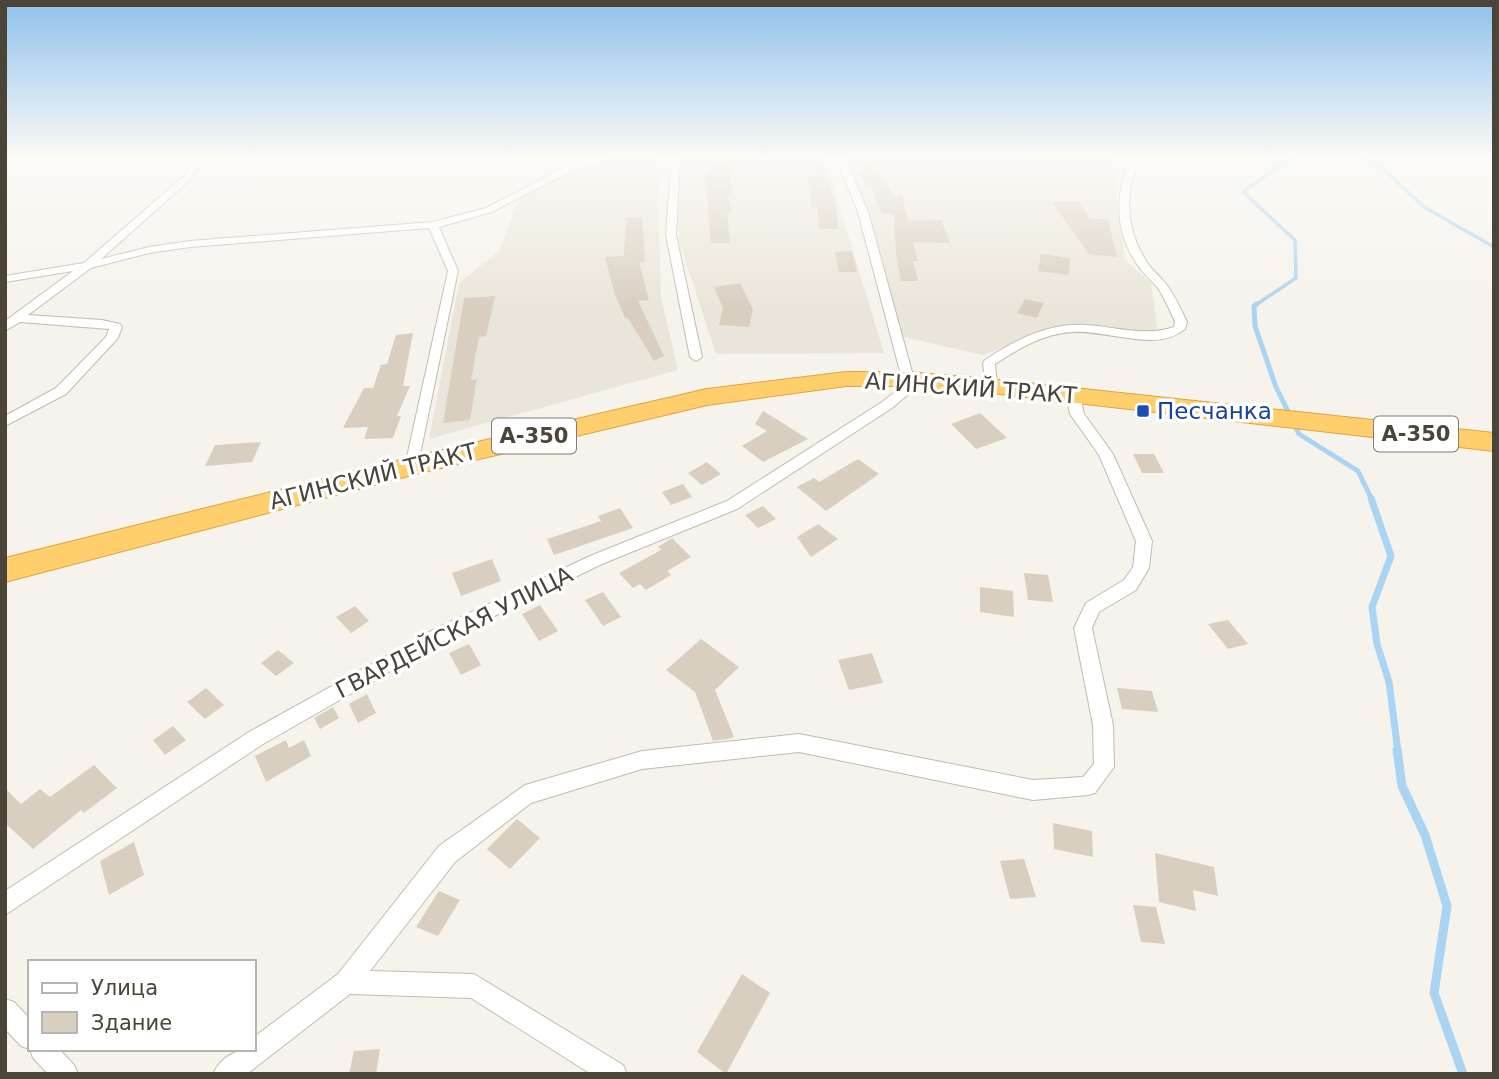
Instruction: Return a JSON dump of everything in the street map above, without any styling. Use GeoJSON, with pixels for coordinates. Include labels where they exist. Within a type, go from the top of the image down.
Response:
{"type":"FeatureCollection","features":[{"type":"Feature","properties":{"kind":"highway","name":"АГИНСКИЙ ТРАКТ"},"geometry":{"type":"LineString","coordinates":[[5,570],[412,466],[707,397],[846,379],[908,379],[991,386],[1494,442]]}},
{"type":"Feature","properties":{"kind":"street"},"geometry":{"type":"LineString","coordinates":[[5,327],[87,266],[155,206]]}},
{"type":"Feature","properties":{"kind":"street"},"geometry":{"type":"LineString","coordinates":[[5,279],[87,266],[149,250],[190,244],[433,225],[496,206]]}},
{"type":"Feature","properties":{"kind":"street"},"geometry":{"type":"LineString","coordinates":[[673,206],[671,235],[695,357]]}},
{"type":"Feature","properties":{"kind":"street"},"geometry":{"type":"LineString","coordinates":[[861,206],[908,379]]}},
{"type":"Feature","properties":{"kind":"street"},"geometry":{"type":"LineString","coordinates":[[991,386],[989,363],[1023,343],[1055,331],[1074,328],[1161,335],[1179,329],[1181,322],[1163,288],[1140,262],[1130,243],[1124,206]]}},
{"type":"Feature","properties":{"kind":"street"},"geometry":{"type":"LineString","coordinates":[[412,466],[453,271],[433,225]]}},
{"type":"Feature","properties":{"kind":"street"},"geometry":{"type":"LineString","coordinates":[[5,422],[61,391],[112,338],[117,327],[19,318]]}},
{"type":"Feature","properties":{"kind":"street","name":"ГВАРДЕЙСКАЯ УЛИЦА"},"geometry":{"type":"LineString","coordinates":[[5,904],[256,738],[437,636],[596,560],[732,505],[887,404],[906,389],[908,379]]}},
{"type":"Feature","properties":{"kind":"street"},"geometry":{"type":"LineString","coordinates":[[256,1051],[345,982],[447,854],[525,795],[642,760],[799,743],[1033,790],[1088,786],[1104,766],[1103,735],[1083,628],[1092,608],[1130,585],[1140,568],[1144,541],[1106,454],[1077,414],[1073,395]]}},
{"type":"Feature","properties":{"kind":"street"},"geometry":{"type":"LineString","coordinates":[[345,982],[474,986],[614,1074]]}},
{"type":"Feature","properties":{"kind":"street"},"geometry":{"type":"LineString","coordinates":[[5,1011],[28,1035]]}},
{"type":"Feature","properties":{"kind":"street"},"geometry":{"type":"LineString","coordinates":[[44,1051],[65,1074]]}},
{"type":"Feature","properties":{"kind":"street"},"geometry":{"type":"LineString","coordinates":[[226,1074],[256,1051]]}},
{"type":"Feature","properties":{"kind":"shaded area"},"geometry":{"type":"Polygon","coordinates":[[[516,206],[658,206],[661,298],[678,370],[429,439],[459,283],[499,251],[516,206]]]}},
{"type":"Feature","properties":{"kind":"shaded area"},"geometry":{"type":"Polygon","coordinates":[[[678,206],[839,206],[884,353],[716,354],[679,241],[678,206]]]}},
{"type":"Feature","properties":{"kind":"shaded area"},"geometry":{"type":"Polygon","coordinates":[[[859,206],[1118,206],[1125,260],[1151,283],[1157,328],[1149,336],[1088,330],[1067,324],[983,355],[899,336],[859,206]]]}},
{"type":"Feature","properties":{"kind":"building"},"geometry":{"type":"Polygon","coordinates":[[[708,206],[730,206],[731,213],[727,213],[730,243],[711,243],[708,206]]]}},
{"type":"Feature","properties":{"kind":"building"},"geometry":{"type":"Polygon","coordinates":[[[836,206],[838,229],[819,229],[817,207],[812,207],[836,206]]]}},
{"type":"Feature","properties":{"kind":"building"},"geometry":{"type":"Polygon","coordinates":[[[879,206],[904,206],[908,221],[941,220],[950,243],[913,242],[918,261],[913,261],[918,281],[901,281],[896,254],[894,214],[882,214],[879,206]]]}},
{"type":"Feature","properties":{"kind":"building"},"geometry":{"type":"Polygon","coordinates":[[[1055,206],[1082,206],[1090,219],[1108,219],[1117,257],[1089,254],[1055,206]]]}},
{"type":"Feature","properties":{"kind":"building"},"geometry":{"type":"Polygon","coordinates":[[[642,217],[645,262],[639,262],[649,300],[638,301],[664,356],[654,361],[628,318],[625,318],[615,295],[605,257],[624,256],[626,218],[642,217]]]}},
{"type":"Feature","properties":{"kind":"building"},"geometry":{"type":"Polygon","coordinates":[[[852,251],[857,272],[839,272],[835,252],[852,251]]]}},
{"type":"Feature","properties":{"kind":"building"},"geometry":{"type":"Polygon","coordinates":[[[1041,254],[1070,258],[1069,275],[1038,271],[1041,254]]]}},
{"type":"Feature","properties":{"kind":"building"},"geometry":{"type":"Polygon","coordinates":[[[740,283],[753,310],[749,327],[719,325],[723,308],[714,287],[740,283]]]}},
{"type":"Feature","properties":{"kind":"building"},"geometry":{"type":"Polygon","coordinates":[[[495,296],[486,336],[479,337],[471,380],[477,379],[470,420],[443,423],[464,298],[495,296]]]}},
{"type":"Feature","properties":{"kind":"building"},"geometry":{"type":"Polygon","coordinates":[[[1025,299],[1044,303],[1037,318],[1017,313],[1025,299]]]}},
{"type":"Feature","properties":{"kind":"building"},"geometry":{"type":"Polygon","coordinates":[[[413,333],[403,386],[410,386],[397,416],[401,416],[393,438],[364,439],[368,427],[343,428],[364,388],[373,388],[381,365],[387,364],[396,335],[413,333]]]}},
{"type":"Feature","properties":{"kind":"building"},"geometry":{"type":"Polygon","coordinates":[[[763,411],[808,439],[763,462],[742,446],[767,431],[755,424],[763,411]]]}},
{"type":"Feature","properties":{"kind":"building"},"geometry":{"type":"Polygon","coordinates":[[[980,413],[1007,438],[976,449],[951,424],[980,413]]]}},
{"type":"Feature","properties":{"kind":"building"},"geometry":{"type":"Polygon","coordinates":[[[261,442],[252,462],[205,466],[215,445],[261,442]]]}},
{"type":"Feature","properties":{"kind":"building"},"geometry":{"type":"Polygon","coordinates":[[[1133,454],[1154,454],[1164,473],[1142,473],[1133,454]]]}},
{"type":"Feature","properties":{"kind":"building"},"geometry":{"type":"Polygon","coordinates":[[[858,459],[879,474],[826,511],[797,487],[814,478],[819,482],[858,459]]]}},
{"type":"Feature","properties":{"kind":"building"},"geometry":{"type":"Polygon","coordinates":[[[707,462],[721,474],[702,485],[688,473],[707,462]]]}},
{"type":"Feature","properties":{"kind":"building"},"geometry":{"type":"Polygon","coordinates":[[[683,484],[692,497],[671,505],[662,492],[683,484]]]}},
{"type":"Feature","properties":{"kind":"building"},"geometry":{"type":"Polygon","coordinates":[[[763,506],[776,519],[758,528],[745,515],[763,506]]]}},
{"type":"Feature","properties":{"kind":"building"},"geometry":{"type":"Polygon","coordinates":[[[620,508],[633,528],[554,555],[547,539],[601,521],[598,516],[620,508]]]}},
{"type":"Feature","properties":{"kind":"building"},"geometry":{"type":"Polygon","coordinates":[[[818,524],[838,539],[811,557],[797,537],[818,524]]]}},
{"type":"Feature","properties":{"kind":"building"},"geometry":{"type":"Polygon","coordinates":[[[672,538],[691,557],[667,571],[671,575],[646,590],[640,584],[633,588],[619,573],[661,550],[658,547],[672,538]]]}},
{"type":"Feature","properties":{"kind":"building"},"geometry":{"type":"Polygon","coordinates":[[[492,559],[501,581],[461,596],[452,573],[492,559]]]}},
{"type":"Feature","properties":{"kind":"building"},"geometry":{"type":"Polygon","coordinates":[[[1024,573],[1048,575],[1053,602],[1028,600],[1024,573]]]}},
{"type":"Feature","properties":{"kind":"building"},"geometry":{"type":"Polygon","coordinates":[[[980,587],[1013,591],[1014,617],[980,612],[980,587]]]}},
{"type":"Feature","properties":{"kind":"building"},"geometry":{"type":"Polygon","coordinates":[[[603,592],[621,617],[603,626],[585,600],[603,592]]]}},
{"type":"Feature","properties":{"kind":"building"},"geometry":{"type":"Polygon","coordinates":[[[540,605],[558,631],[539,641],[522,614],[540,605]]]}},
{"type":"Feature","properties":{"kind":"building"},"geometry":{"type":"Polygon","coordinates":[[[355,606],[369,621],[351,633],[336,617],[355,606]]]}},
{"type":"Feature","properties":{"kind":"building"},"geometry":{"type":"Polygon","coordinates":[[[1228,620],[1248,644],[1228,649],[1208,624],[1228,620]]]}},
{"type":"Feature","properties":{"kind":"building"},"geometry":{"type":"Polygon","coordinates":[[[701,639],[739,667],[715,690],[734,737],[728,739],[713,741],[695,692],[666,670],[701,639]]]}},
{"type":"Feature","properties":{"kind":"building"},"geometry":{"type":"Polygon","coordinates":[[[469,644],[481,665],[461,675],[449,653],[469,644]]]}},
{"type":"Feature","properties":{"kind":"building"},"geometry":{"type":"Polygon","coordinates":[[[278,650],[294,663],[276,676],[261,663],[278,650]]]}},
{"type":"Feature","properties":{"kind":"building"},"geometry":{"type":"Polygon","coordinates":[[[872,653],[883,683],[849,690],[838,660],[872,653]]]}},
{"type":"Feature","properties":{"kind":"building"},"geometry":{"type":"Polygon","coordinates":[[[206,688],[224,705],[205,719],[187,702],[206,688]]]}},
{"type":"Feature","properties":{"kind":"building"},"geometry":{"type":"Polygon","coordinates":[[[1117,688],[1152,691],[1158,712],[1122,709],[1117,688]]]}},
{"type":"Feature","properties":{"kind":"building"},"geometry":{"type":"Polygon","coordinates":[[[367,694],[376,713],[358,723],[349,704],[367,694]]]}},
{"type":"Feature","properties":{"kind":"building"},"geometry":{"type":"Polygon","coordinates":[[[333,707],[339,718],[320,729],[314,718],[333,707]]]}},
{"type":"Feature","properties":{"kind":"building"},"geometry":{"type":"Polygon","coordinates":[[[173,726],[186,740],[165,755],[153,740],[173,726]]]}},
{"type":"Feature","properties":{"kind":"building"},"geometry":{"type":"Polygon","coordinates":[[[286,740],[289,748],[304,740],[311,756],[266,782],[255,756],[286,740]]]}},
{"type":"Feature","properties":{"kind":"building"},"geometry":{"type":"Polygon","coordinates":[[[94,765],[117,788],[84,813],[81,810],[33,849],[5,823],[5,788],[21,804],[40,789],[50,797],[94,765]]]}},
{"type":"Feature","properties":{"kind":"building"},"geometry":{"type":"Polygon","coordinates":[[[517,819],[540,838],[510,869],[487,849],[517,819]]]}},
{"type":"Feature","properties":{"kind":"building"},"geometry":{"type":"Polygon","coordinates":[[[1053,823],[1092,831],[1093,857],[1054,849],[1053,823]]]}},
{"type":"Feature","properties":{"kind":"building"},"geometry":{"type":"Polygon","coordinates":[[[134,842],[144,875],[109,895],[100,861],[134,842]]]}},
{"type":"Feature","properties":{"kind":"building"},"geometry":{"type":"Polygon","coordinates":[[[1155,853],[1214,867],[1218,896],[1193,890],[1196,911],[1159,902],[1155,853]]]}},
{"type":"Feature","properties":{"kind":"building"},"geometry":{"type":"Polygon","coordinates":[[[1024,859],[1036,897],[1010,899],[1000,861],[1024,859]]]}},
{"type":"Feature","properties":{"kind":"building"},"geometry":{"type":"Polygon","coordinates":[[[439,891],[460,900],[438,936],[416,927],[439,891]]]}},
{"type":"Feature","properties":{"kind":"building"},"geometry":{"type":"Polygon","coordinates":[[[1133,905],[1156,907],[1165,944],[1141,942],[1133,905]]]}},
{"type":"Feature","properties":{"kind":"building"},"geometry":{"type":"Polygon","coordinates":[[[742,974],[770,993],[726,1074],[697,1052],[742,974]]]}},
{"type":"Feature","properties":{"kind":"building"},"geometry":{"type":"Polygon","coordinates":[[[380,1049],[376,1074],[349,1074],[354,1051],[380,1049]]]}},
{"type":"Feature","properties":{"kind":"waterway","name":"Песчанка"},"geometry":{"type":"LineString","coordinates":[[1259,206],[1295,240],[1296,278],[1254,306],[1255,326],[1276,387],[1299,434],[1358,471],[1372,500]]}},
{"type":"Feature","properties":{"kind":"waterway"},"geometry":{"type":"LineString","coordinates":[[1423,206],[1494,247]]}},
{"type":"Feature","properties":{"kind":"waterway","name":"Песчанка"},"geometry":{"type":"LineString","coordinates":[[1371,498],[1391,556],[1372,607],[1377,644],[1389,682],[1398,752]]}},
{"type":"Feature","properties":{"kind":"waterway","name":"Песчанка"},"geometry":{"type":"LineString","coordinates":[[1397,750],[1402,786],[1425,835],[1447,906],[1434,993],[1463,1074]]}},
{"type":"Feature","properties":{"kind":"place","name":"Песчанка"},"geometry":{"type":"Point","coordinates":[1143,411]}}]}
